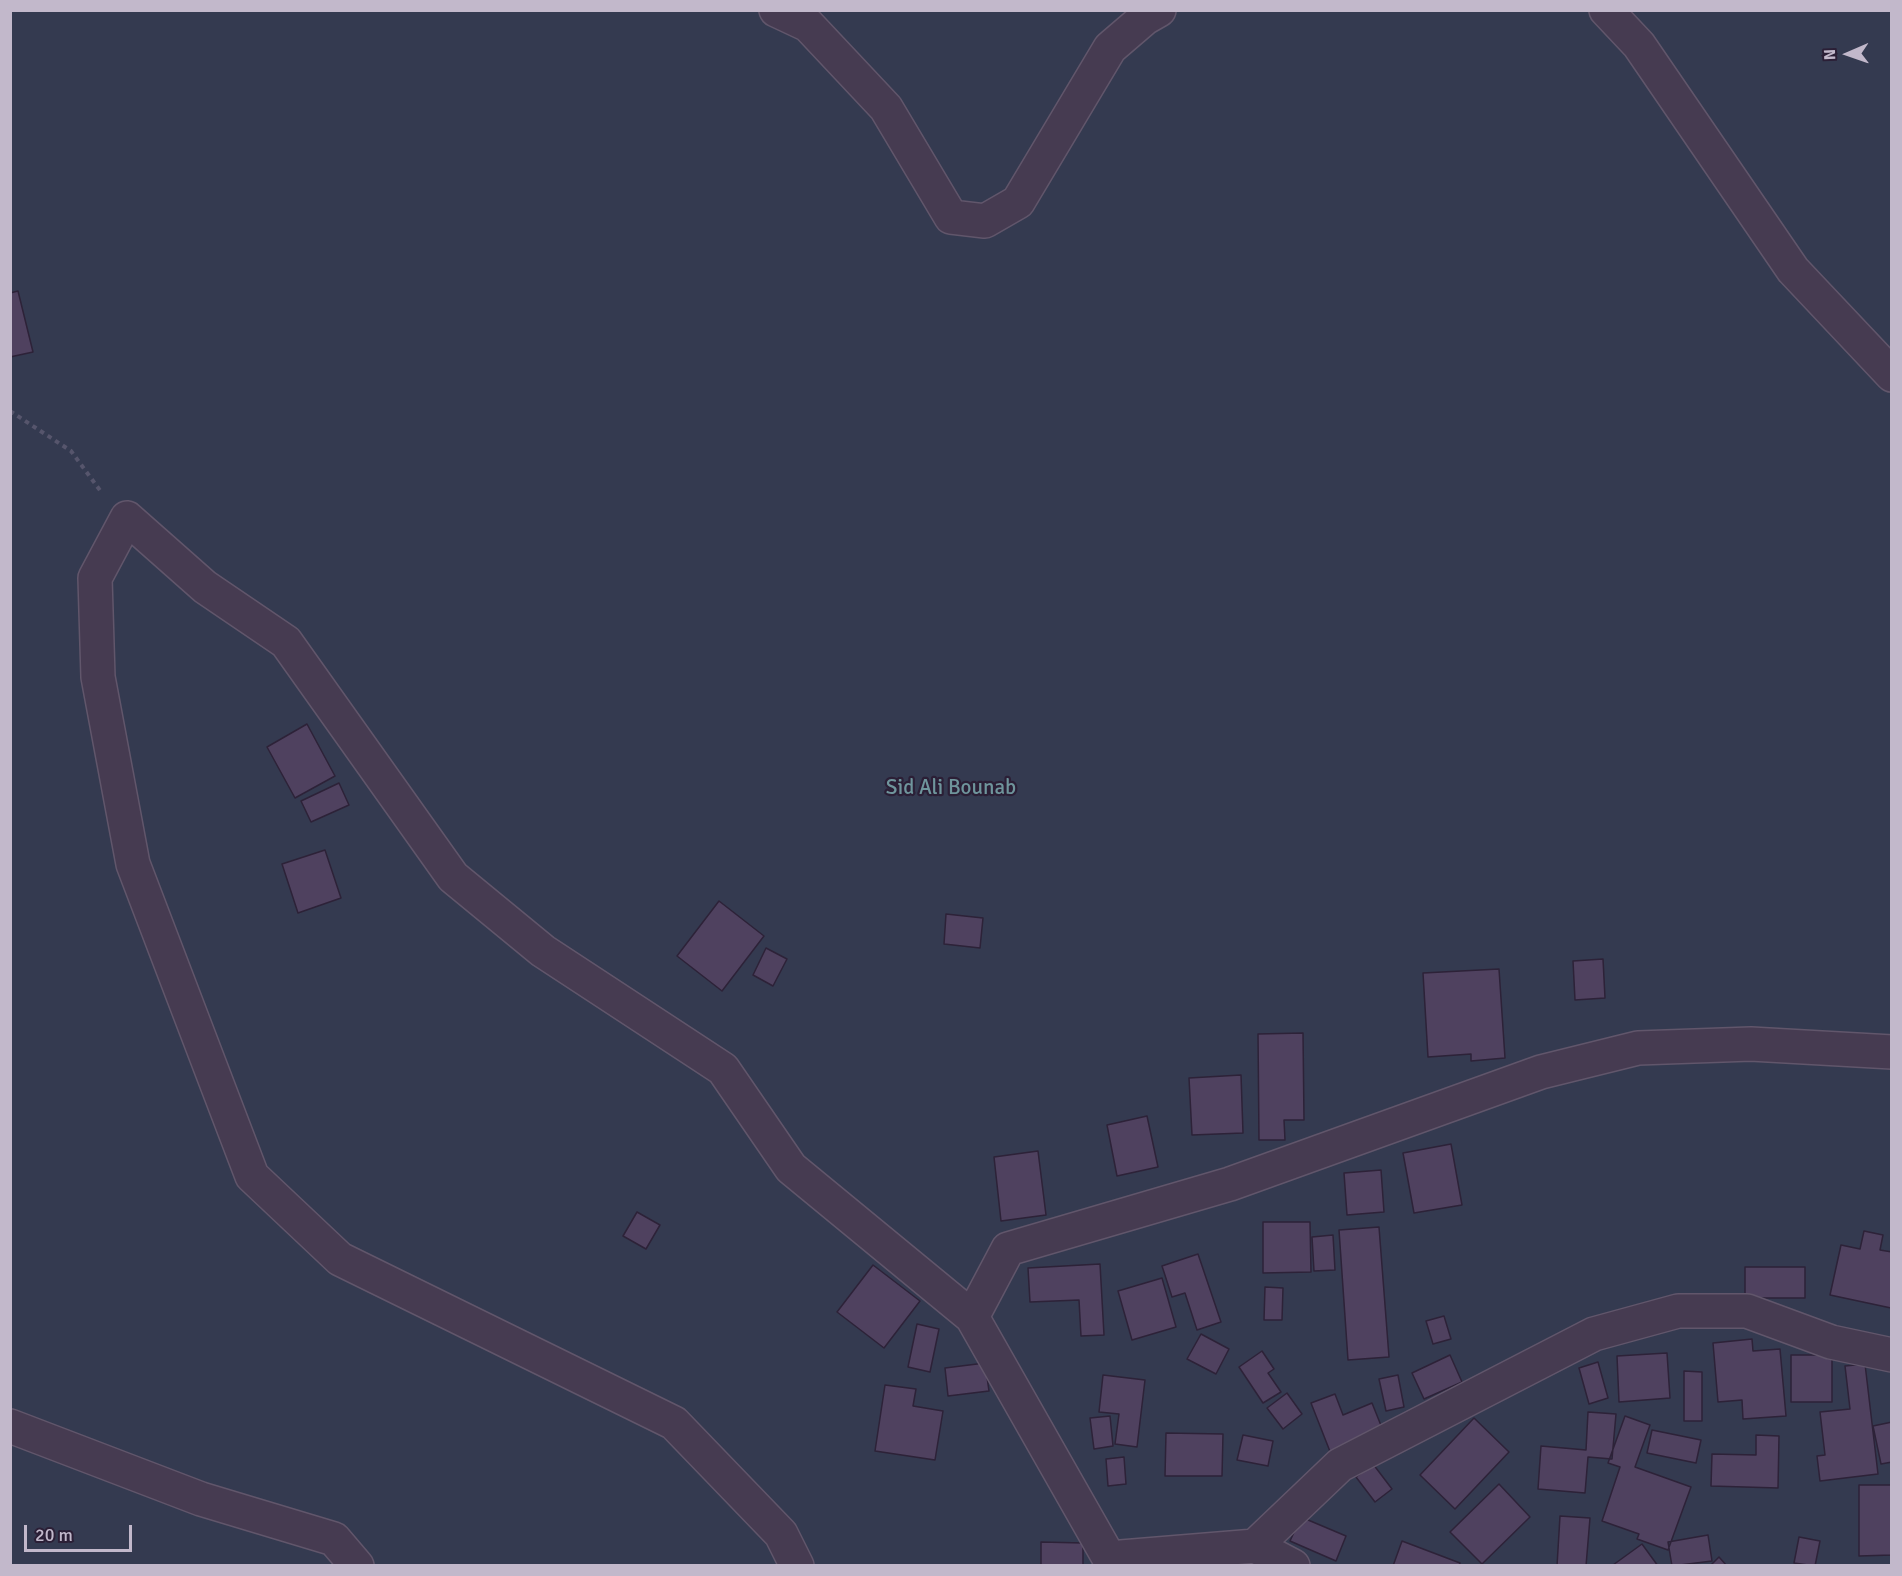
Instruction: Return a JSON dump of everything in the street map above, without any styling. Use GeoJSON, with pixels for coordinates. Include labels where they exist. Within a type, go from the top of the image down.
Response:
{"type":"FeatureCollection","features":[{"type":"Feature","properties":{"kind":"street"},"geometry":{"type":"LineString","coordinates":[[776,10],[808,25],[885,108],[951,217],[985,221],[1018,202],[1110,48],[1145,18],[1159,10]]}},
{"type":"Feature","properties":{"kind":"street"},"geometry":{"type":"LineString","coordinates":[[1606,10],[1645,54],[1793,270],[1892,375]]}},
{"type":"Feature","properties":{"kind":"street"},"geometry":{"type":"LineString","coordinates":[[797,1566],[781,1534],[674,1424],[340,1259],[252,1176],[133,864],[98,677],[94,578],[127,518],[205,587],[286,642],[453,877],[543,951],[723,1069],[790,1168],[972,1317],[1109,1558],[1255,1546],[1293,1566]]}},
{"type":"Feature","properties":{"kind":"street"},"geometry":{"type":"LineString","coordinates":[[972,1317],[1008,1249],[1230,1184],[1541,1072],[1638,1048],[1751,1044],[1892,1052]]}},
{"type":"Feature","properties":{"kind":"street"},"geometry":{"type":"LineString","coordinates":[[1255,1546],[1340,1465],[1594,1334],[1678,1311],[1748,1311],[1831,1342],[1892,1355]]}},
{"type":"Feature","properties":{"kind":"street"},"geometry":{"type":"LineString","coordinates":[[10,1426],[201,1499],[334,1539],[357,1566]]}},
{"type":"Feature","properties":{"kind":"path"},"geometry":{"type":"LineString","coordinates":[[10,411],[71,451],[110,504],[127,518]]}},
{"type":"Feature","properties":{"kind":"green space","name":"Sid Ali Bounab"},"geometry":{"type":"Polygon","coordinates":[[[11,11],[1891,11],[1891,1565],[11,1565],[11,11]]]}},
{"type":"Feature","properties":{"kind":"building"},"geometry":{"type":"Polygon","coordinates":[[[18,291],[33,352],[10,357],[10,293],[18,291]]]}},
{"type":"Feature","properties":{"kind":"building"},"geometry":{"type":"Polygon","coordinates":[[[307,724],[335,776],[295,798],[267,747],[307,724]]]}},
{"type":"Feature","properties":{"kind":"building"},"geometry":{"type":"Polygon","coordinates":[[[339,783],[349,805],[311,822],[301,801],[339,783]]]}},
{"type":"Feature","properties":{"kind":"building"},"geometry":{"type":"Polygon","coordinates":[[[325,850],[341,898],[298,913],[282,864],[325,850]]]}},
{"type":"Feature","properties":{"kind":"building"},"geometry":{"type":"Polygon","coordinates":[[[719,901],[764,936],[722,991],[677,956],[719,901]]]}},
{"type":"Feature","properties":{"kind":"building"},"geometry":{"type":"Polygon","coordinates":[[[946,914],[983,918],[980,948],[944,944],[946,914]]]}},
{"type":"Feature","properties":{"kind":"building"},"geometry":{"type":"Polygon","coordinates":[[[766,948],[787,959],[773,986],[753,975],[766,948]]]}},
{"type":"Feature","properties":{"kind":"building"},"geometry":{"type":"Polygon","coordinates":[[[1603,959],[1605,998],[1575,1000],[1573,961],[1603,959]]]}},
{"type":"Feature","properties":{"kind":"building"},"geometry":{"type":"Polygon","coordinates":[[[1499,969],[1505,1058],[1471,1061],[1471,1054],[1428,1057],[1423,973],[1499,969]]]}},
{"type":"Feature","properties":{"kind":"building"},"geometry":{"type":"Polygon","coordinates":[[[1303,1033],[1304,1120],[1284,1120],[1285,1140],[1259,1140],[1258,1034],[1303,1033]]]}},
{"type":"Feature","properties":{"kind":"building"},"geometry":{"type":"Polygon","coordinates":[[[1241,1075],[1243,1133],[1192,1135],[1189,1078],[1241,1075]]]}},
{"type":"Feature","properties":{"kind":"building"},"geometry":{"type":"Polygon","coordinates":[[[1147,1116],[1158,1167],[1117,1176],[1107,1125],[1147,1116]]]}},
{"type":"Feature","properties":{"kind":"building"},"geometry":{"type":"Polygon","coordinates":[[[1451,1144],[1462,1205],[1414,1213],[1403,1153],[1451,1144]]]}},
{"type":"Feature","properties":{"kind":"building"},"geometry":{"type":"Polygon","coordinates":[[[1038,1151],[1046,1215],[1001,1221],[994,1157],[1038,1151]]]}},
{"type":"Feature","properties":{"kind":"building"},"geometry":{"type":"Polygon","coordinates":[[[1381,1170],[1384,1212],[1347,1215],[1344,1173],[1381,1170]]]}},
{"type":"Feature","properties":{"kind":"building"},"geometry":{"type":"Polygon","coordinates":[[[637,1212],[660,1225],[646,1249],[623,1236],[637,1212]]]}},
{"type":"Feature","properties":{"kind":"building"},"geometry":{"type":"Polygon","coordinates":[[[1263,1222],[1310,1222],[1311,1272],[1263,1273],[1263,1222]]]}},
{"type":"Feature","properties":{"kind":"building"},"geometry":{"type":"Polygon","coordinates":[[[1379,1227],[1389,1357],[1348,1360],[1339,1230],[1379,1227]]]}},
{"type":"Feature","properties":{"kind":"building"},"geometry":{"type":"Polygon","coordinates":[[[1864,1231],[1883,1235],[1880,1250],[1892,1252],[1891,1308],[1830,1295],[1841,1245],[1860,1249],[1864,1231]]]}},
{"type":"Feature","properties":{"kind":"building"},"geometry":{"type":"Polygon","coordinates":[[[1333,1235],[1335,1270],[1314,1271],[1312,1237],[1333,1235]]]}},
{"type":"Feature","properties":{"kind":"building"},"geometry":{"type":"Polygon","coordinates":[[[1198,1254],[1221,1322],[1197,1330],[1185,1293],[1172,1297],[1162,1266],[1198,1254]]]}},
{"type":"Feature","properties":{"kind":"building"},"geometry":{"type":"Polygon","coordinates":[[[1100,1264],[1104,1335],[1081,1336],[1079,1300],[1030,1302],[1028,1268],[1100,1264]]]}},
{"type":"Feature","properties":{"kind":"building"},"geometry":{"type":"Polygon","coordinates":[[[873,1265],[920,1301],[884,1348],[837,1312],[873,1265]]]}},
{"type":"Feature","properties":{"kind":"building"},"geometry":{"type":"Polygon","coordinates":[[[1745,1267],[1805,1267],[1805,1298],[1745,1298],[1745,1267]]]}},
{"type":"Feature","properties":{"kind":"building"},"geometry":{"type":"Polygon","coordinates":[[[1162,1278],[1176,1327],[1132,1340],[1118,1291],[1162,1278]]]}},
{"type":"Feature","properties":{"kind":"building"},"geometry":{"type":"Polygon","coordinates":[[[1265,1287],[1283,1288],[1282,1320],[1264,1320],[1265,1287]]]}},
{"type":"Feature","properties":{"kind":"building"},"geometry":{"type":"Polygon","coordinates":[[[1444,1316],[1451,1339],[1433,1344],[1426,1321],[1444,1316]]]}},
{"type":"Feature","properties":{"kind":"building"},"geometry":{"type":"Polygon","coordinates":[[[917,1324],[939,1329],[930,1372],[908,1367],[917,1324]]]}},
{"type":"Feature","properties":{"kind":"building"},"geometry":{"type":"Polygon","coordinates":[[[1201,1334],[1229,1349],[1216,1374],[1187,1359],[1201,1334]]]}},
{"type":"Feature","properties":{"kind":"building"},"geometry":{"type":"Polygon","coordinates":[[[1752,1339],[1753,1351],[1780,1349],[1786,1416],[1743,1419],[1742,1400],[1718,1402],[1713,1343],[1752,1339]]]}},
{"type":"Feature","properties":{"kind":"building"},"geometry":{"type":"Polygon","coordinates":[[[1262,1351],[1274,1369],[1268,1373],[1281,1392],[1263,1403],[1239,1367],[1262,1351]]]}},
{"type":"Feature","properties":{"kind":"building"},"geometry":{"type":"Polygon","coordinates":[[[1667,1353],[1670,1398],[1619,1402],[1617,1356],[1667,1353]]]}},
{"type":"Feature","properties":{"kind":"building"},"geometry":{"type":"Polygon","coordinates":[[[1450,1355],[1462,1382],[1424,1399],[1412,1373],[1450,1355]]]}},
{"type":"Feature","properties":{"kind":"building"},"geometry":{"type":"Polygon","coordinates":[[[1791,1355],[1832,1355],[1832,1402],[1791,1402],[1791,1355]]]}},
{"type":"Feature","properties":{"kind":"building"},"geometry":{"type":"Polygon","coordinates":[[[1598,1362],[1608,1398],[1589,1404],[1579,1368],[1598,1362]]]}},
{"type":"Feature","properties":{"kind":"building"},"geometry":{"type":"Polygon","coordinates":[[[985,1363],[989,1391],[948,1396],[945,1368],[985,1363]]]}},
{"type":"Feature","properties":{"kind":"building"},"geometry":{"type":"Polygon","coordinates":[[[1865,1364],[1878,1474],[1820,1481],[1817,1456],[1825,1455],[1820,1412],[1850,1409],[1845,1366],[1865,1364]]]}},
{"type":"Feature","properties":{"kind":"building"},"geometry":{"type":"Polygon","coordinates":[[[1684,1371],[1702,1372],[1702,1421],[1684,1421],[1684,1371]]]}},
{"type":"Feature","properties":{"kind":"building"},"geometry":{"type":"Polygon","coordinates":[[[1103,1375],[1145,1380],[1137,1447],[1115,1444],[1119,1414],[1099,1412],[1103,1375]]]}},
{"type":"Feature","properties":{"kind":"building"},"geometry":{"type":"Polygon","coordinates":[[[1398,1375],[1404,1407],[1386,1411],[1379,1379],[1398,1375]]]}},
{"type":"Feature","properties":{"kind":"building"},"geometry":{"type":"Polygon","coordinates":[[[885,1385],[916,1389],[913,1406],[943,1411],[935,1460],[875,1451],[885,1385]]]}},
{"type":"Feature","properties":{"kind":"building"},"geometry":{"type":"Polygon","coordinates":[[[1287,1393],[1302,1414],[1283,1429],[1267,1408],[1287,1393]]]}},
{"type":"Feature","properties":{"kind":"building"},"geometry":{"type":"Polygon","coordinates":[[[1335,1394],[1343,1415],[1372,1403],[1384,1433],[1331,1454],[1311,1403],[1335,1394]]]}},
{"type":"Feature","properties":{"kind":"building"},"geometry":{"type":"Polygon","coordinates":[[[1588,1412],[1616,1414],[1612,1459],[1588,1457],[1585,1493],[1538,1489],[1541,1446],[1586,1450],[1588,1412]]]}},
{"type":"Feature","properties":{"kind":"building"},"geometry":{"type":"Polygon","coordinates":[[[1110,1416],[1113,1446],[1094,1449],[1090,1418],[1110,1416]]]}},
{"type":"Feature","properties":{"kind":"building"},"geometry":{"type":"Polygon","coordinates":[[[1625,1416],[1650,1425],[1635,1467],[1691,1487],[1668,1550],[1637,1539],[1639,1534],[1602,1521],[1620,1467],[1608,1463],[1625,1416]]]}},
{"type":"Feature","properties":{"kind":"building"},"geometry":{"type":"Polygon","coordinates":[[[1474,1418],[1509,1452],[1455,1509],[1420,1475],[1474,1418]]]}},
{"type":"Feature","properties":{"kind":"building"},"geometry":{"type":"Polygon","coordinates":[[[1892,1422],[1892,1462],[1881,1464],[1873,1426],[1892,1422]]]}},
{"type":"Feature","properties":{"kind":"building"},"geometry":{"type":"Polygon","coordinates":[[[1652,1430],[1701,1440],[1696,1463],[1647,1453],[1652,1430]]]}},
{"type":"Feature","properties":{"kind":"building"},"geometry":{"type":"Polygon","coordinates":[[[1166,1433],[1223,1434],[1222,1476],[1165,1476],[1166,1433]]]}},
{"type":"Feature","properties":{"kind":"building"},"geometry":{"type":"Polygon","coordinates":[[[1243,1435],[1273,1441],[1268,1466],[1237,1460],[1243,1435]]]}},
{"type":"Feature","properties":{"kind":"building"},"geometry":{"type":"Polygon","coordinates":[[[1756,1435],[1779,1436],[1778,1488],[1711,1486],[1712,1454],[1756,1455],[1756,1435]]]}},
{"type":"Feature","properties":{"kind":"building"},"geometry":{"type":"Polygon","coordinates":[[[1124,1457],[1126,1484],[1108,1486],[1106,1459],[1124,1457]]]}},
{"type":"Feature","properties":{"kind":"building"},"geometry":{"type":"Polygon","coordinates":[[[1373,1464],[1392,1489],[1375,1502],[1356,1477],[1373,1464]]]}},
{"type":"Feature","properties":{"kind":"building"},"geometry":{"type":"Polygon","coordinates":[[[1499,1484],[1530,1517],[1482,1564],[1450,1532],[1499,1484]]]}},
{"type":"Feature","properties":{"kind":"building"},"geometry":{"type":"Polygon","coordinates":[[[1859,1485],[1892,1485],[1892,1555],[1859,1556],[1859,1485]]]}},
{"type":"Feature","properties":{"kind":"building"},"geometry":{"type":"Polygon","coordinates":[[[1560,1516],[1590,1518],[1586,1566],[1557,1566],[1560,1516]]]}},
{"type":"Feature","properties":{"kind":"building"},"geometry":{"type":"Polygon","coordinates":[[[1301,1517],[1346,1536],[1336,1561],[1290,1541],[1301,1517]]]}},
{"type":"Feature","properties":{"kind":"building"},"geometry":{"type":"Polygon","coordinates":[[[1708,1535],[1712,1561],[1672,1566],[1668,1542],[1708,1535]]]}},
{"type":"Feature","properties":{"kind":"building"},"geometry":{"type":"Polygon","coordinates":[[[1799,1537],[1820,1541],[1815,1566],[1794,1563],[1799,1537]]]}},
{"type":"Feature","properties":{"kind":"building"},"geometry":{"type":"Polygon","coordinates":[[[1402,1541],[1460,1563],[1459,1566],[1393,1566],[1402,1541]]]}},
{"type":"Feature","properties":{"kind":"building"},"geometry":{"type":"Polygon","coordinates":[[[1041,1542],[1083,1543],[1083,1566],[1041,1566],[1041,1542]]]}},
{"type":"Feature","properties":{"kind":"building"},"geometry":{"type":"Polygon","coordinates":[[[1642,1544],[1658,1566],[1613,1566],[1613,1565],[1642,1544]]]}},
{"type":"Feature","properties":{"kind":"building"},"geometry":{"type":"Polygon","coordinates":[[[1719,1557],[1727,1566],[1710,1566],[1719,1557]]]}}]}
